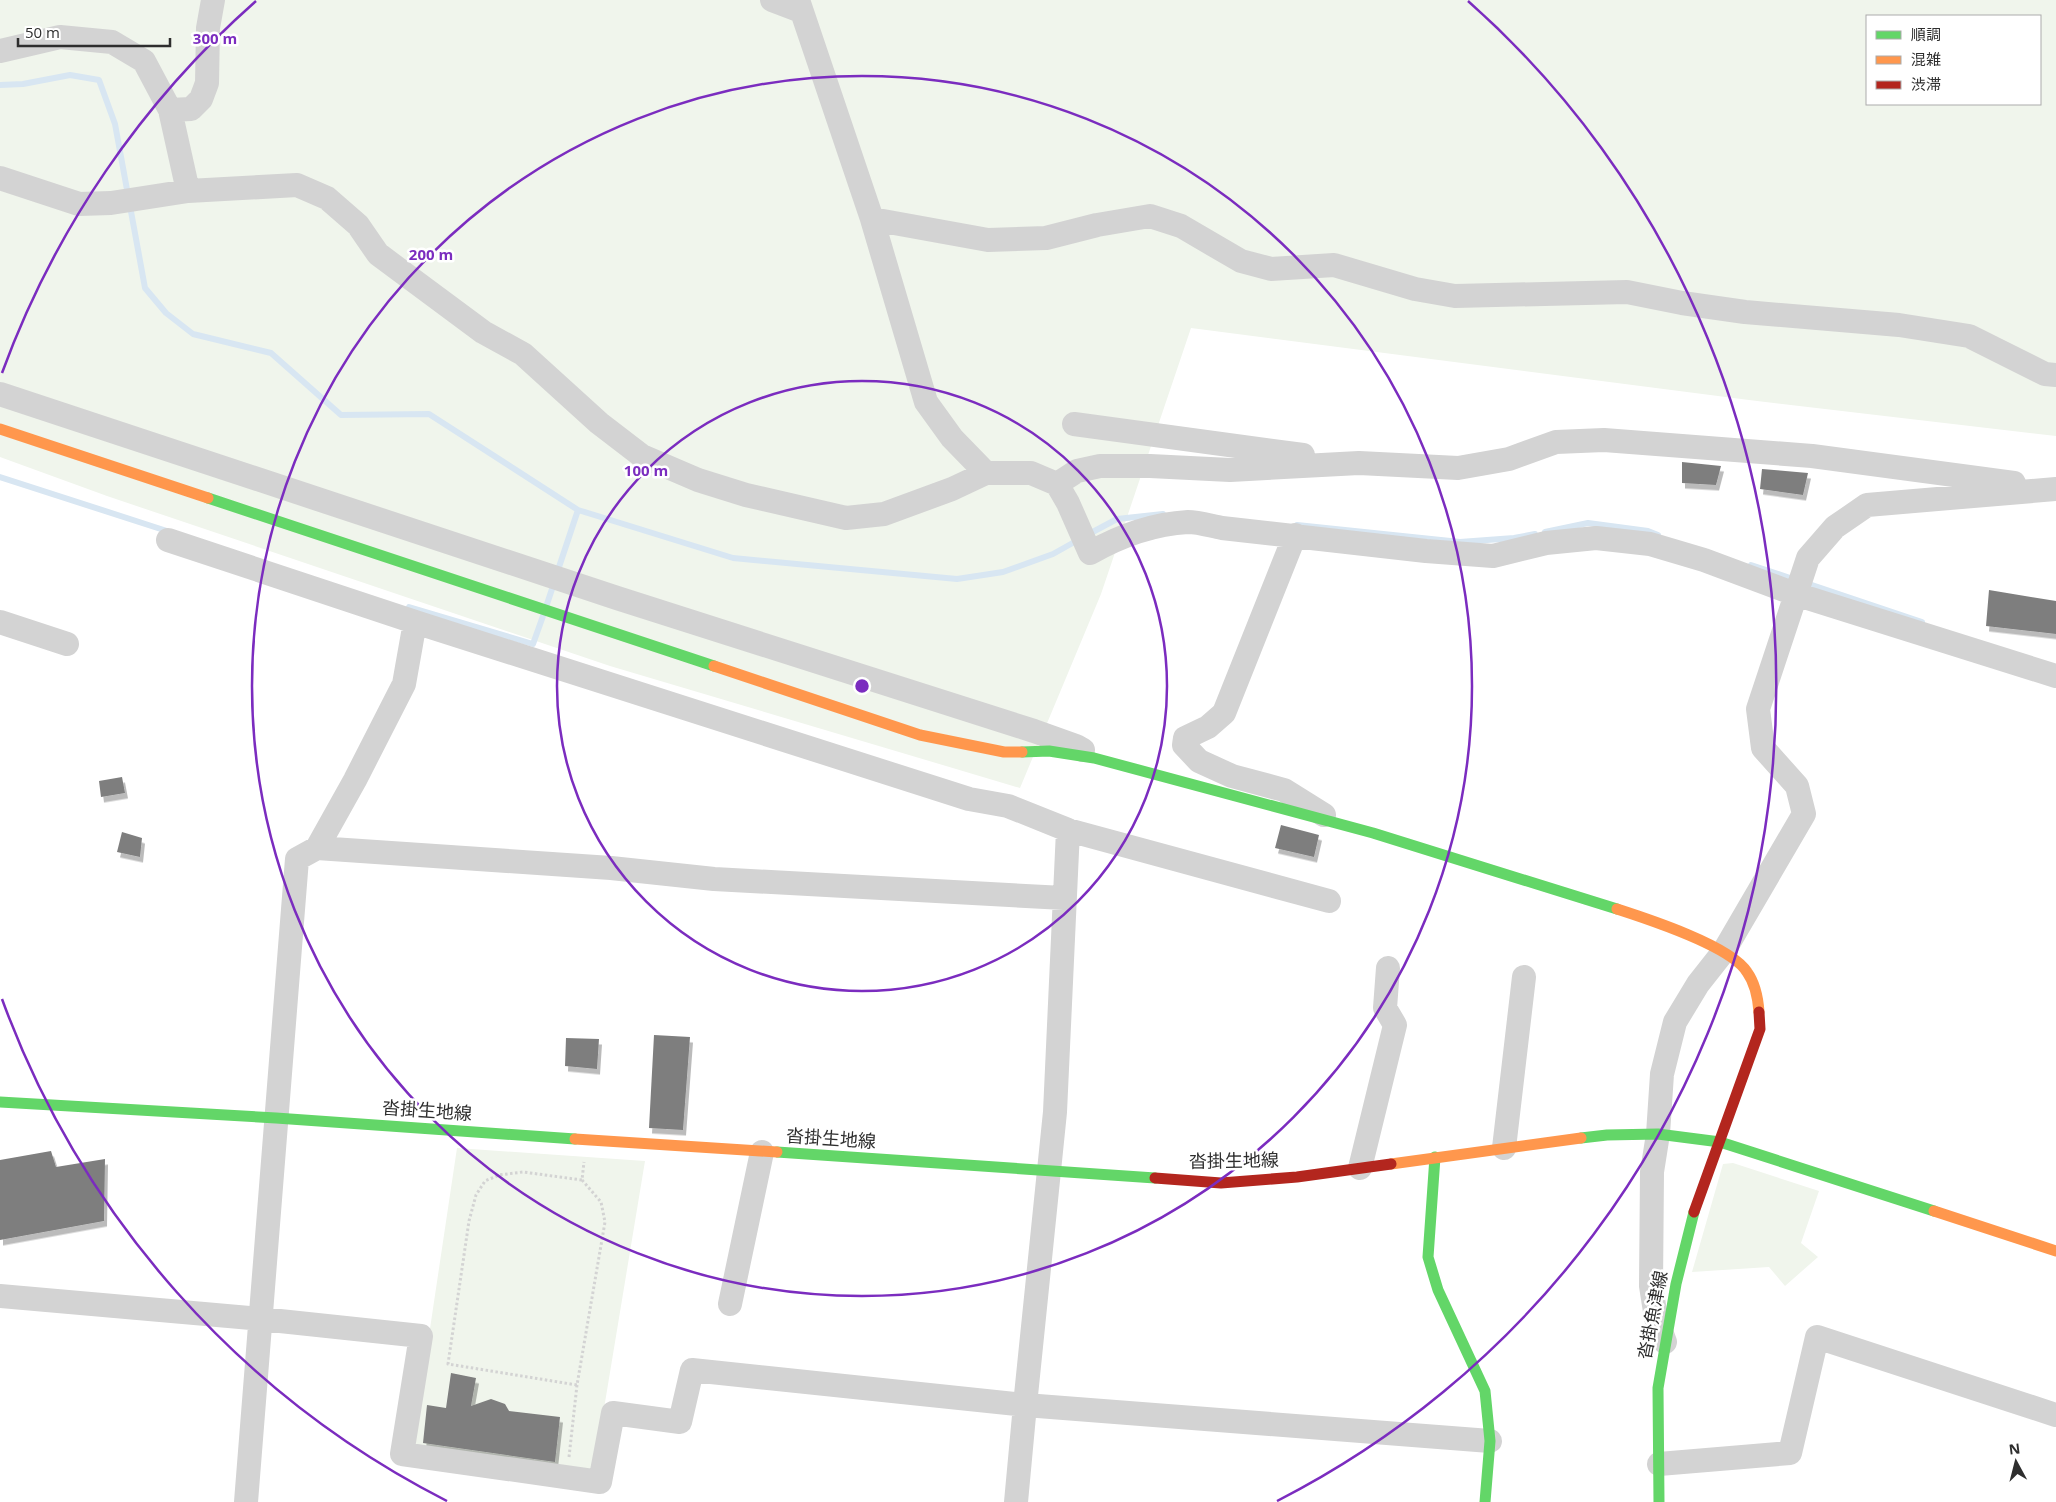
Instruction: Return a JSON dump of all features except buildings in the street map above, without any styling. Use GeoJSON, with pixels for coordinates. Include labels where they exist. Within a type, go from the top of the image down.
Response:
{"type":"FeatureCollection","features":[{"type":"Feature","properties":{"kind":"main road","name":"沓掛魚津線"},"geometry":{"type":"LineString","coordinates":[[0,429],[920,735],[1004,752],[1049,751],[1094,758],[1336,823],[1645,918],[1724,951],[1747,971],[1758,997],[1760,1029],[1696,1204],[1676,1284],[1658,1388],[1658,1502]]}},
{"type":"Feature","properties":{"kind":"main road","name":"沓掛生地線"},"geometry":{"type":"LineString","coordinates":[[0,1102],[276,1118],[1221,1183],[1297,1177],[1607,1135],[1658,1134]]}},
{"type":"Feature","properties":{"kind":"main road"},"geometry":{"type":"LineString","coordinates":[[1658,1134],[1720,1142],[2056,1251]]}},
{"type":"Feature","properties":{"kind":"main road"},"geometry":{"type":"LineString","coordinates":[[1435,1157],[1428,1257],[1438,1290],[1485,1391],[1490,1441],[1485,1502]]}},
{"type":"Feature","properties":{"kind":"street"},"geometry":{"type":"LineString","coordinates":[[170,110],[191,109],[201,99],[207,82],[208,28],[213,0]]}},
{"type":"Feature","properties":{"kind":"street"},"geometry":{"type":"LineString","coordinates":[[772,0],[800,6],[872,219],[926,402],[952,438],[986,473]]}},
{"type":"Feature","properties":{"kind":"street"},"geometry":{"type":"LineString","coordinates":[[0,50],[60,36],[112,42],[144,61],[170,110],[188,191]]}},
{"type":"Feature","properties":{"kind":"street"},"geometry":{"type":"LineString","coordinates":[[0,178],[79,204],[111,203],[188,191],[297,185],[327,198],[358,225],[378,254],[483,332],[523,354],[599,423],[642,456],[698,480],[746,495],[846,518],[884,514],[952,489],[986,473],[1031,473],[1056,484],[1090,553],[1109,542],[1147,528],[1190,522],[1426,551],[1493,556],[1546,543],[1596,538],[1650,544],[1720,566],[1795,594],[2056,676]]}},
{"type":"Feature","properties":{"kind":"street"},"geometry":{"type":"LineString","coordinates":[[872,219],[988,240],[1046,238],[1097,225],[1150,216],[1181,226],[1241,261],[1270,269],[1334,265],[1414,289],[1455,296],[1627,292],[1682,303],[1745,312],[1899,325],[1969,336],[2045,374],[2056,375]]}},
{"type":"Feature","properties":{"kind":"street"},"geometry":{"type":"LineString","coordinates":[[0,394],[617,598],[1034,731],[1076,746],[1094,758]]}},
{"type":"Feature","properties":{"kind":"street"},"geometry":{"type":"LineString","coordinates":[[1074,424],[1359,463],[1458,468],[1509,459],[1556,442],[1604,440],[1812,456],[2054,489]]}},
{"type":"Feature","properties":{"kind":"street"},"geometry":{"type":"LineString","coordinates":[[1056,484],[1077,471],[1100,466],[1150,466],[1230,470],[1359,463]]}},
{"type":"Feature","properties":{"kind":"street"},"geometry":{"type":"LineString","coordinates":[[1665,1342],[1656,1318],[1651,1286],[1652,1172],[1658,1134],[1662,1074],[1675,1022],[1698,984],[1724,951],[1804,814],[1797,786],[1763,748],[1758,710],[1808,558],[1835,526],[1867,505],[1934,501],[2054,489]]}},
{"type":"Feature","properties":{"kind":"street"},"geometry":{"type":"LineString","coordinates":[[1295,535],[1224,713],[1208,727],[1185,738],[1184,745],[1199,761],[1232,776],[1284,790],[1336,823]]}},
{"type":"Feature","properties":{"kind":"street"},"geometry":{"type":"LineString","coordinates":[[168,540],[415,622],[969,799],[1008,806],[1068,830],[1329,901]]}},
{"type":"Feature","properties":{"kind":"street"},"geometry":{"type":"LineString","coordinates":[[0,622],[67,644]]}},
{"type":"Feature","properties":{"kind":"street"},"geometry":{"type":"LineString","coordinates":[[246,1502],[297,859],[317,848],[355,780],[404,684],[415,622]]}},
{"type":"Feature","properties":{"kind":"street"},"geometry":{"type":"LineString","coordinates":[[1016,1502],[1055,1112],[1068,830]]}},
{"type":"Feature","properties":{"kind":"street"},"geometry":{"type":"LineString","coordinates":[[317,848],[611,868],[714,879],[1064,898]]}},
{"type":"Feature","properties":{"kind":"street"},"geometry":{"type":"LineString","coordinates":[[1360,1168],[1395,1025],[1384,1008],[1388,968]]}},
{"type":"Feature","properties":{"kind":"street"},"geometry":{"type":"LineString","coordinates":[[1504,1148],[1524,977]]}},
{"type":"Feature","properties":{"kind":"street"},"geometry":{"type":"LineString","coordinates":[[730,1304],[762,1152]]}},
{"type":"Feature","properties":{"kind":"street"},"geometry":{"type":"LineString","coordinates":[[0,1296],[261,1319],[421,1336],[402,1454],[600,1482],[613,1413],[680,1422],[692,1370],[1025,1406],[1490,1441]]}},
{"type":"Feature","properties":{"kind":"street"},"geometry":{"type":"LineString","coordinates":[[1659,1464],[1790,1453],[1817,1337],[2056,1415]]}},
{"type":"Feature","properties":{"kind":"path"},"geometry":{"type":"LineString","coordinates":[[582,1180],[588,1140]]}},
{"type":"Feature","properties":{"kind":"path"},"geometry":{"type":"LineString","coordinates":[[568,1462],[577,1385],[604,1222],[601,1202],[582,1180],[523,1172],[499,1175],[485,1181],[476,1195],[469,1221],[448,1364],[577,1385]]}},
{"type":"Feature","properties":{"kind":"shaded area"},"geometry":{"type":"Polygon","coordinates":[[[0,0],[2056,0],[2056,436],[1749,400],[1191,328],[1101,594],[1020,788],[610,666],[107,496],[0,457],[0,0]]]}},
{"type":"Feature","properties":{"kind":"shaded area"},"geometry":{"type":"Polygon","coordinates":[[[457,1148],[645,1161],[593,1475],[412,1449],[457,1148]]]}},
{"type":"Feature","properties":{"kind":"shaded area"},"geometry":{"type":"Polygon","coordinates":[[[1733,1163],[1819,1191],[1801,1243],[1818,1257],[1785,1286],[1769,1267],[1692,1272],[1723,1164],[1733,1163]]]}},
{"type":"Feature","properties":{"kind":"waterway"},"geometry":{"type":"LineString","coordinates":[[0,85],[23,84],[70,75],[99,80],[115,124],[145,288],[166,313],[193,334],[271,353],[341,415],[429,414],[578,510],[733,558],[957,579],[1003,572],[1053,554],[1078,540]]}},
{"type":"Feature","properties":{"kind":"waterway"},"geometry":{"type":"LineString","coordinates":[[0,477],[170,532]]}},
{"type":"Feature","properties":{"kind":"waterway"},"geometry":{"type":"LineString","coordinates":[[557,573],[578,510]]}},
{"type":"Feature","properties":{"kind":"waterway"},"geometry":{"type":"LineString","coordinates":[[1087,535],[1117,519],[1163,514]]}},
{"type":"Feature","properties":{"kind":"waterway"},"geometry":{"type":"LineString","coordinates":[[1545,532],[1588,523],[1648,531],[1658,535]]}},
{"type":"Feature","properties":{"kind":"waterway"},"geometry":{"type":"LineString","coordinates":[[1297,525],[1460,542],[1514,538],[1535,534]]}},
{"type":"Feature","properties":{"kind":"waterway"},"geometry":{"type":"LineString","coordinates":[[1751,565],[1796,580]]}},
{"type":"Feature","properties":{"kind":"waterway"},"geometry":{"type":"LineString","coordinates":[[547,604],[554,583]]}},
{"type":"Feature","properties":{"kind":"waterway"},"geometry":{"type":"LineString","coordinates":[[1806,583],[1922,622]]}},
{"type":"Feature","properties":{"kind":"waterway"},"geometry":{"type":"LineString","coordinates":[[409,607],[533,644],[543,616]]}},
{"type":"Feature","properties":{"kind":"traffic: fast"},"geometry":{"type":"LineString","coordinates":[[208,498],[714,666]]}},
{"type":"Feature","properties":{"kind":"traffic: fast"},"geometry":{"type":"LineString","coordinates":[[1022,752],[1049,751],[1094,758],[1373,833],[1617,909]]}},
{"type":"Feature","properties":{"kind":"traffic: fast"},"geometry":{"type":"LineString","coordinates":[[0,1102],[276,1118],[575,1139]]}},
{"type":"Feature","properties":{"kind":"traffic: fast"},"geometry":{"type":"LineString","coordinates":[[1581,1138],[1607,1135],[1658,1134],[1720,1142],[1934,1211]]}},
{"type":"Feature","properties":{"kind":"traffic: fast"},"geometry":{"type":"LineString","coordinates":[[777,1152],[1155,1178]]}},
{"type":"Feature","properties":{"kind":"traffic: fast"},"geometry":{"type":"LineString","coordinates":[[1435,1157],[1428,1257],[1438,1290],[1485,1391],[1490,1441],[1485,1502]]}},
{"type":"Feature","properties":{"kind":"traffic: fast"},"geometry":{"type":"LineString","coordinates":[[1659,1502],[1658,1388],[1676,1284],[1694,1212]]}},
{"type":"Feature","properties":{"kind":"traffic: slow"},"geometry":{"type":"LineString","coordinates":[[0,429],[208,498]]}},
{"type":"Feature","properties":{"kind":"traffic: slow"},"geometry":{"type":"LineString","coordinates":[[714,666],[920,735],[1004,752],[1022,752]]}},
{"type":"Feature","properties":{"kind":"traffic: slow"},"geometry":{"type":"LineString","coordinates":[[1617,909],[1688,934],[1738,962],[1752,981],[1757,996],[1759,1012]]}},
{"type":"Feature","properties":{"kind":"traffic: slow"},"geometry":{"type":"LineString","coordinates":[[1391,1164],[1581,1138]]}},
{"type":"Feature","properties":{"kind":"traffic: slow"},"geometry":{"type":"LineString","coordinates":[[575,1139],[777,1152]]}},
{"type":"Feature","properties":{"kind":"traffic: slow"},"geometry":{"type":"LineString","coordinates":[[1934,1211],[2056,1251]]}},
{"type":"Feature","properties":{"kind":"traffic: jam"},"geometry":{"type":"LineString","coordinates":[[1694,1212],[1760,1029],[1759,1012]]}},
{"type":"Feature","properties":{"kind":"traffic: jam"},"geometry":{"type":"LineString","coordinates":[[1155,1178],[1221,1183],[1297,1177],[1391,1164]]}}]}
